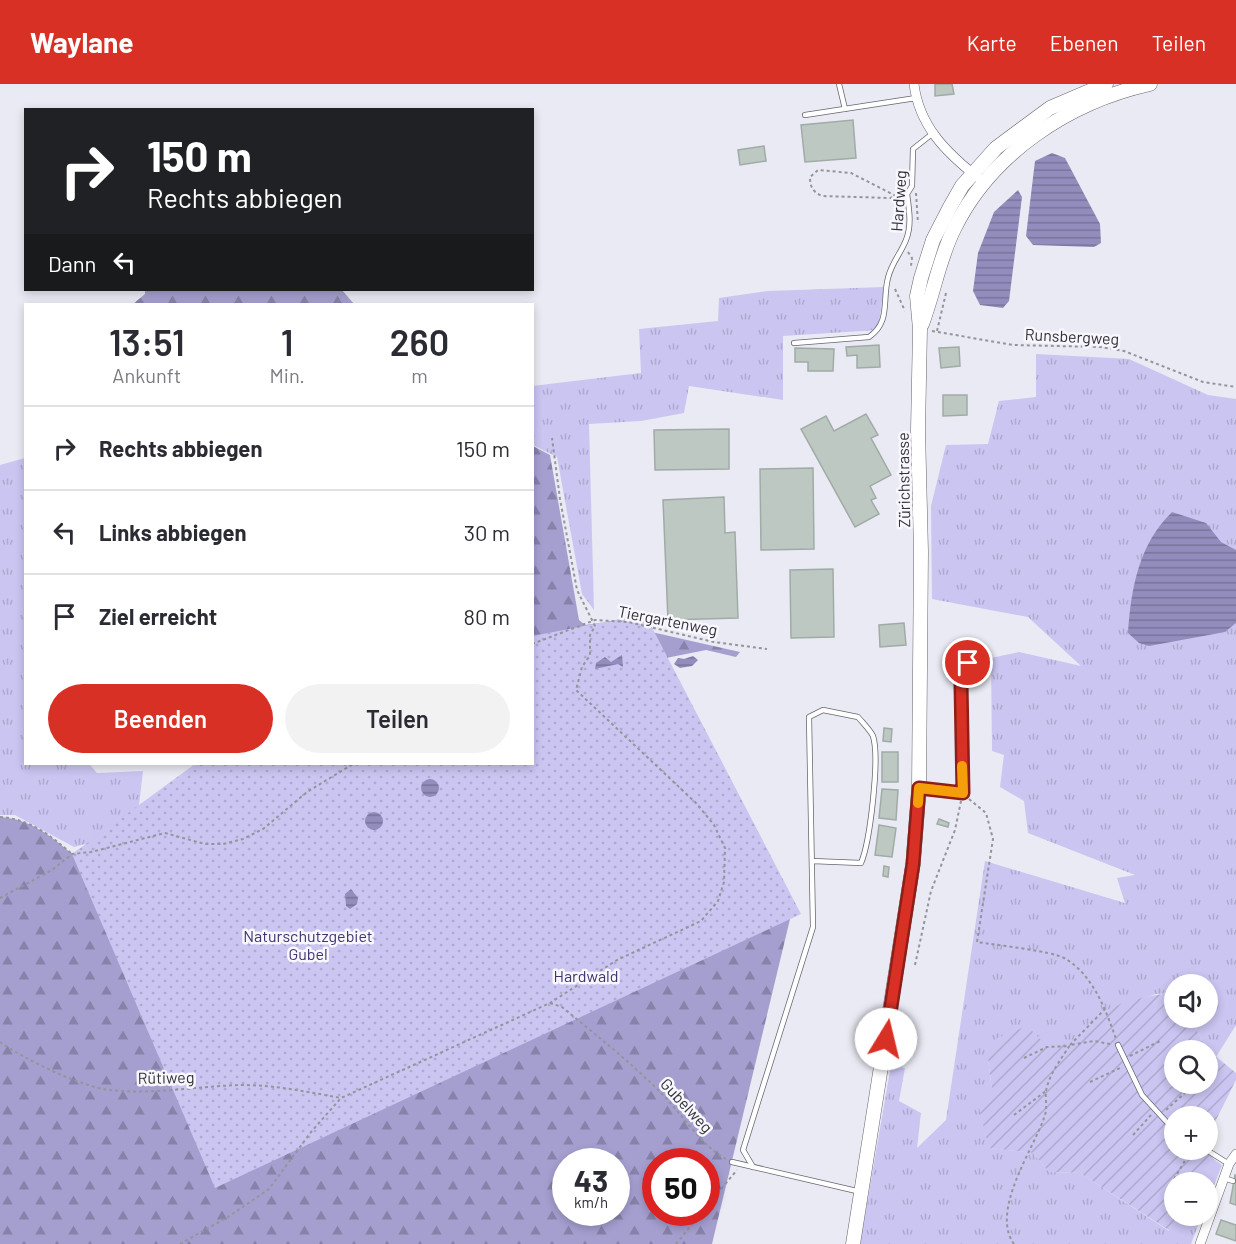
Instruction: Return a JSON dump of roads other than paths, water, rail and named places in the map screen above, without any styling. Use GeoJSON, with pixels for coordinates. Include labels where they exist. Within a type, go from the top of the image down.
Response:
{"type":"FeatureCollection","features":[{"type":"Feature","properties":{"kind":"main road","name":"Zürichstrasse"},"geometry":{"type":"LineString","coordinates":[[853,1244],[913,864],[919,788],[920,329],[917,296],[926,259],[940,224],[972,173],[996,148],[1033,119],[1059,103],[1107,84]]}},
{"type":"Feature","properties":{"kind":"main road","name":"Zürichstrasse"},"geometry":{"type":"LineString","coordinates":[[920,329],[932,298],[947,244],[963,212],[984,183],[1033,136],[1058,120],[1114,94],[1150,84]]}},
{"type":"Feature","properties":{"kind":"street"},"geometry":{"type":"LineString","coordinates":[[914,84],[916,98],[932,134],[951,156],[984,183]]}},
{"type":"Feature","properties":{"kind":"street"},"geometry":{"type":"LineString","coordinates":[[1200,1244],[1228,1179],[1229,1164],[1236,1154]]}},
{"type":"Feature","properties":{"kind":"lane"},"geometry":{"type":"LineString","coordinates":[[839,84],[845,108]]}},
{"type":"Feature","properties":{"kind":"lane"},"geometry":{"type":"LineString","coordinates":[[805,115],[916,98]]}},
{"type":"Feature","properties":{"kind":"lane","name":"Hardweg"},"geometry":{"type":"LineString","coordinates":[[794,343],[869,337],[878,331],[886,309],[889,274],[907,240],[911,218],[907,194],[912,186],[913,149],[932,134]]}},
{"type":"Feature","properties":{"kind":"lane"},"geometry":{"type":"LineString","coordinates":[[919,788],[963,793],[961,684],[968,663]]}},
{"type":"Feature","properties":{"kind":"lane"},"geometry":{"type":"LineString","coordinates":[[753,1167],[743,1150],[813,927],[809,717],[823,710],[858,717],[873,736],[874,784],[868,848],[861,863],[812,861]]}},
{"type":"Feature","properties":{"kind":"lane"},"geometry":{"type":"LineString","coordinates":[[1118,1045],[1142,1095],[1164,1120]]}},
{"type":"Feature","properties":{"kind":"lane"},"geometry":{"type":"LineString","coordinates":[[1218,1157],[1229,1164]]}},
{"type":"Feature","properties":{"kind":"lane"},"geometry":{"type":"LineString","coordinates":[[732,1162],[861,1192]]}},
{"type":"Feature","properties":{"kind":"park label","name":"Naturschutzgebiet Gubel"},"geometry":{"type":"Point","coordinates":[308,944]}},
{"type":"Feature","properties":{"kind":"park label","name":"Hardwald"},"geometry":{"type":"Point","coordinates":[586,975]}}]}
